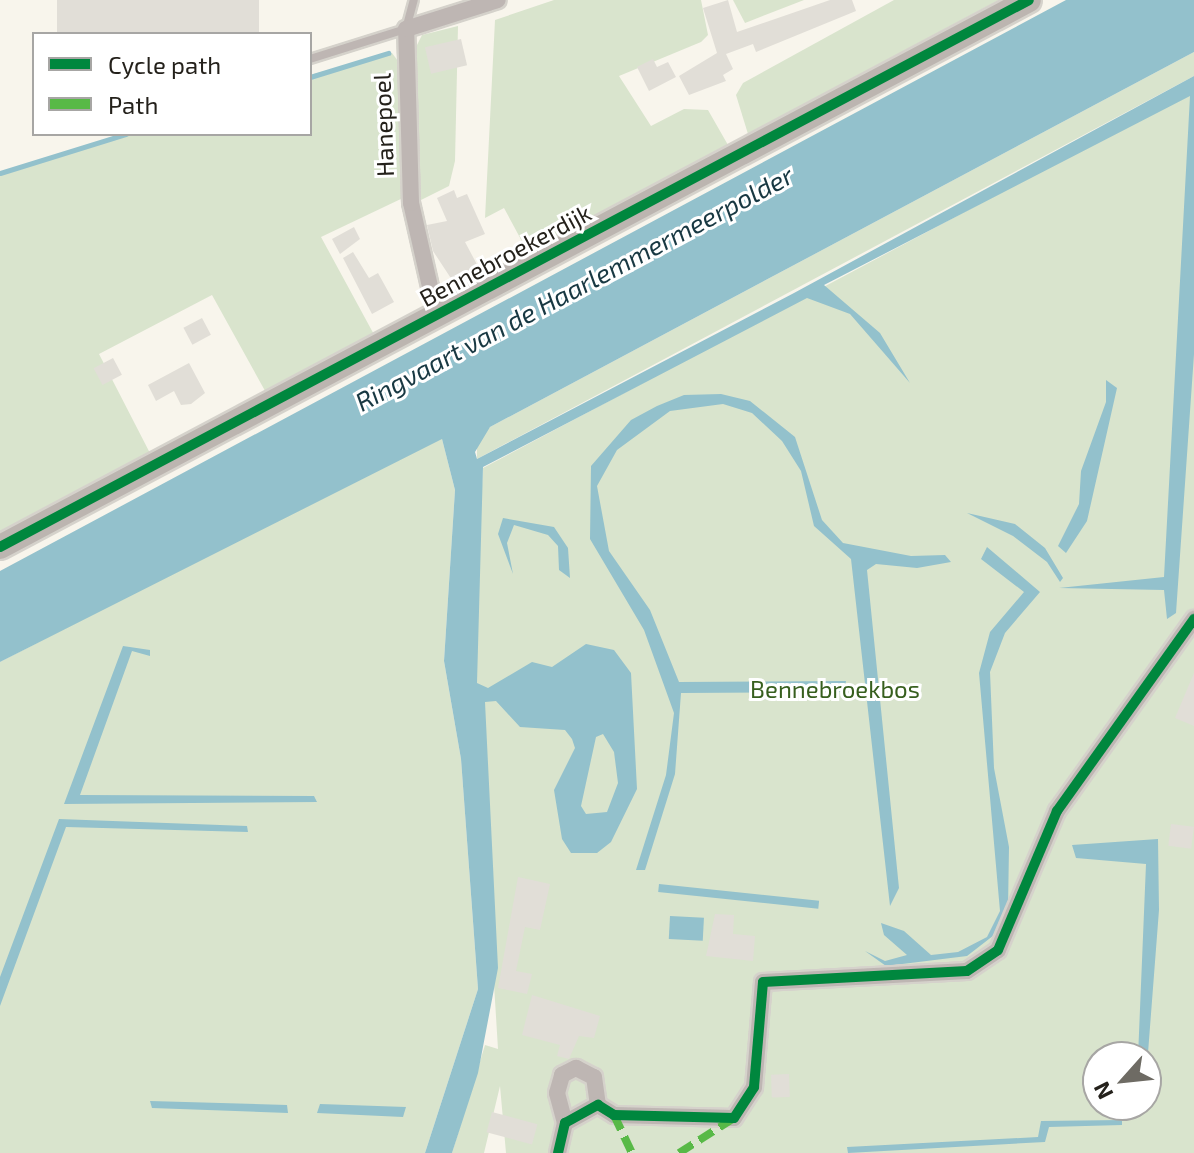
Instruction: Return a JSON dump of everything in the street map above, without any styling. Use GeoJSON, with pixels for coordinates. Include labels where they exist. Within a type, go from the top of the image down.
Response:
{"type":"FeatureCollection","features":[{"type":"Feature","properties":{"kind":"street"},"geometry":{"type":"LineString","coordinates":[[406,29],[498,0]]}},
{"type":"Feature","properties":{"kind":"street","name":"Bennebroekerdijk"},"geometry":{"type":"LineString","coordinates":[[0,547],[1029,0]]}},
{"type":"Feature","properties":{"kind":"street","name":"Hanepoel"},"geometry":{"type":"LineString","coordinates":[[406,29],[411,203],[436,313]]}},
{"type":"Feature","properties":{"kind":"street"},"geometry":{"type":"LineString","coordinates":[[558,1153],[565,1123],[557,1093],[562,1075],[576,1068],[594,1077],[598,1105],[614,1115],[734,1118],[754,1087],[763,982],[967,971],[998,950],[1057,811],[1194,619]]}},
{"type":"Feature","properties":{"kind":"street"},"geometry":{"type":"LineString","coordinates":[[565,1123],[598,1105]]}},
{"type":"Feature","properties":{"kind":"lane"},"geometry":{"type":"LineString","coordinates":[[312,58],[406,29],[414,0]]}},
{"type":"Feature","properties":{"kind":"green space"},"geometry":{"type":"Polygon","coordinates":[[[554,0],[701,0],[708,35],[701,42],[619,76],[651,126],[684,109],[708,110],[732,152],[531,258],[504,208],[485,218],[495,20],[554,0]]]}},
{"type":"Feature","properties":{"kind":"green space"},"geometry":{"type":"Polygon","coordinates":[[[733,0],[804,0],[745,23],[733,0]]]}},
{"type":"Feature","properties":{"kind":"green space"},"geometry":{"type":"Polygon","coordinates":[[[894,0],[999,0],[748,134],[736,95],[743,83],[894,0]]]}},
{"type":"Feature","properties":{"kind":"green space"},"geometry":{"type":"Polygon","coordinates":[[[458,26],[455,161],[449,186],[421,200],[414,51],[422,35],[458,26]]]}},
{"type":"Feature","properties":{"kind":"green space"},"geometry":{"type":"Polygon","coordinates":[[[1194,52],[1194,76],[477,459],[477,441],[490,427],[1194,52]]]}},
{"type":"Feature","properties":{"kind":"green space"},"geometry":{"type":"Polygon","coordinates":[[[392,53],[398,61],[405,197],[321,237],[377,340],[269,398],[212,295],[99,354],[153,459],[0,541],[0,173],[118,136],[312,136],[312,74],[392,53]]]}},
{"type":"Feature","properties":{"kind":"green space","name":"Bennebroekbos"},"geometry":{"type":"Polygon","coordinates":[[[1194,90],[1194,1153],[506,1153],[500,1086],[484,1153],[452,1153],[485,1045],[498,1049],[473,644],[483,468],[1194,90]]]}},
{"type":"Feature","properties":{"kind":"green space"},"geometry":{"type":"Polygon","coordinates":[[[433,438],[442,439],[455,490],[444,661],[461,759],[478,989],[425,1153],[0,1153],[0,662],[433,438]]]}},
{"type":"Feature","properties":{"kind":"water","name":"Ringvaart van de Haarlemmermeerpolder"},"geometry":{"type":"Polygon","coordinates":[[[1066,0],[1194,0],[1194,52],[490,427],[475,452],[477,459],[794,293],[1194,76],[1194,354],[1176,613],[1167,619],[1164,590],[1059,588],[1164,577],[1190,96],[824,285],[880,333],[910,383],[850,314],[807,298],[483,467],[477,683],[488,688],[532,662],[552,667],[586,644],[614,650],[631,673],[637,789],[611,842],[597,853],[571,853],[562,839],[554,790],[575,748],[572,739],[565,730],[520,727],[496,701],[485,702],[498,968],[478,1073],[452,1153],[425,1153],[478,989],[461,759],[444,661],[455,490],[442,439],[0,662],[0,571],[1066,0]],[[603,734],[596,737],[581,806],[586,814],[607,812],[618,783],[614,752],[603,734]]]}},
{"type":"Feature","properties":{"kind":"water"},"geometry":{"type":"Polygon","coordinates":[[[1106,380],[1117,388],[1087,521],[1066,553],[1058,546],[1079,504],[1081,471],[1106,402],[1106,380]]]}},
{"type":"Feature","properties":{"kind":"water"},"geometry":{"type":"Polygon","coordinates":[[[721,394],[750,401],[795,437],[822,520],[843,543],[911,556],[945,555],[951,562],[917,568],[876,564],[867,570],[899,888],[890,906],[851,559],[814,526],[801,471],[782,441],[752,413],[723,404],[670,411],[617,450],[597,486],[609,551],[650,610],[679,682],[846,681],[844,692],[681,693],[675,774],[645,870],[636,870],[666,775],[674,713],[644,630],[590,539],[591,466],[631,420],[684,395],[721,394]]]}},
{"type":"Feature","properties":{"kind":"water"},"geometry":{"type":"Polygon","coordinates":[[[967,513],[1015,524],[1045,548],[1063,578],[1060,582],[1047,562],[1013,536],[967,513]]]}},
{"type":"Feature","properties":{"kind":"water"},"geometry":{"type":"Polygon","coordinates":[[[503,518],[554,527],[568,548],[570,578],[559,570],[558,546],[548,535],[514,525],[507,543],[513,574],[498,534],[503,518]]]}},
{"type":"Feature","properties":{"kind":"water"},"geometry":{"type":"Polygon","coordinates":[[[987,547],[1040,592],[1005,633],[990,672],[994,768],[1009,847],[1008,909],[998,932],[967,956],[886,966],[865,951],[885,961],[907,955],[884,935],[881,923],[904,931],[931,955],[958,952],[987,937],[1000,911],[979,673],[990,632],[1024,592],[981,559],[987,547]]]}},
{"type":"Feature","properties":{"kind":"water"},"geometry":{"type":"Polygon","coordinates":[[[123,646],[150,650],[150,656],[132,651],[80,795],[314,796],[317,802],[64,804],[123,646]]]}},
{"type":"Feature","properties":{"kind":"water"},"geometry":{"type":"Polygon","coordinates":[[[59,819],[247,826],[248,832],[66,827],[0,1006],[0,977],[59,819]]]}},
{"type":"Feature","properties":{"kind":"water"},"geometry":{"type":"Polygon","coordinates":[[[1158,839],[1159,910],[1149,1041],[1139,1041],[1146,864],[1076,858],[1072,845],[1158,839]]]}},
{"type":"Feature","properties":{"kind":"water"},"geometry":{"type":"Polygon","coordinates":[[[659,884],[819,901],[818,909],[658,892],[659,884]]]}},
{"type":"Feature","properties":{"kind":"water"},"geometry":{"type":"Polygon","coordinates":[[[670,916],[704,918],[703,941],[669,939],[670,916]]]}},
{"type":"Feature","properties":{"kind":"water"},"geometry":{"type":"Polygon","coordinates":[[[150,1101],[287,1105],[288,1113],[152,1108],[150,1101]]]}},
{"type":"Feature","properties":{"kind":"water"},"geometry":{"type":"Polygon","coordinates":[[[320,1104],[406,1107],[403,1117],[317,1113],[320,1104]]]}},
{"type":"Feature","properties":{"kind":"water"},"geometry":{"type":"Polygon","coordinates":[[[1041,1121],[1122,1121],[1122,1125],[1049,1127],[1045,1142],[848,1153],[847,1147],[1038,1137],[1041,1121]]]}},
{"type":"Feature","properties":{"kind":"building"},"geometry":{"type":"Polygon","coordinates":[[[57,0],[259,0],[259,32],[57,32],[57,0]]]}},
{"type":"Feature","properties":{"kind":"building"},"geometry":{"type":"Polygon","coordinates":[[[728,0],[737,32],[830,0],[852,0],[856,11],[756,52],[753,44],[726,54],[733,69],[723,75],[726,81],[689,95],[679,76],[717,53],[703,8],[728,0]]]}},
{"type":"Feature","properties":{"kind":"building"},"geometry":{"type":"Polygon","coordinates":[[[461,39],[467,65],[431,74],[425,47],[461,39]]]}},
{"type":"Feature","properties":{"kind":"building"},"geometry":{"type":"Polygon","coordinates":[[[653,59],[657,67],[668,62],[676,77],[649,91],[637,67],[653,59]]]}},
{"type":"Feature","properties":{"kind":"building"},"geometry":{"type":"Polygon","coordinates":[[[454,190],[457,198],[467,194],[485,234],[465,242],[481,272],[456,286],[433,251],[427,225],[447,221],[437,198],[454,190]]]}},
{"type":"Feature","properties":{"kind":"building"},"geometry":{"type":"Polygon","coordinates":[[[354,227],[360,239],[340,254],[332,239],[354,227]]]}},
{"type":"Feature","properties":{"kind":"building"},"geometry":{"type":"Polygon","coordinates":[[[353,252],[369,278],[378,273],[394,302],[372,314],[343,258],[353,252]]]}},
{"type":"Feature","properties":{"kind":"building"},"geometry":{"type":"Polygon","coordinates":[[[202,318],[211,335],[192,345],[183,328],[202,318]]]}},
{"type":"Feature","properties":{"kind":"building"},"geometry":{"type":"Polygon","coordinates":[[[113,358],[122,375],[102,385],[94,368],[113,358]]]}},
{"type":"Feature","properties":{"kind":"building"},"geometry":{"type":"Polygon","coordinates":[[[189,363],[205,393],[191,404],[181,405],[174,391],[156,401],[148,385],[189,363]]]}},
{"type":"Feature","properties":{"kind":"building"},"geometry":{"type":"Polygon","coordinates":[[[1194,673],[1194,726],[1175,718],[1194,673]]]}},
{"type":"Feature","properties":{"kind":"building"},"geometry":{"type":"Polygon","coordinates":[[[1171,824],[1194,827],[1191,849],[1168,846],[1171,824]]]}},
{"type":"Feature","properties":{"kind":"building"},"geometry":{"type":"Polygon","coordinates":[[[518,877],[550,884],[540,930],[525,927],[516,971],[532,974],[527,994],[498,988],[518,877]]]}},
{"type":"Feature","properties":{"kind":"building"},"geometry":{"type":"Polygon","coordinates":[[[715,914],[734,915],[733,934],[755,936],[753,961],[706,956],[715,914]]]}},
{"type":"Feature","properties":{"kind":"building"},"geometry":{"type":"Polygon","coordinates":[[[532,995],[600,1016],[594,1038],[579,1036],[569,1059],[557,1056],[560,1045],[522,1035],[532,995]]]}},
{"type":"Feature","properties":{"kind":"building"},"geometry":{"type":"Polygon","coordinates":[[[789,1074],[790,1097],[772,1098],[771,1075],[789,1074]]]}},
{"type":"Feature","properties":{"kind":"building"},"geometry":{"type":"Polygon","coordinates":[[[492,1112],[537,1124],[532,1144],[487,1132],[492,1112]]]}},
{"type":"Feature","properties":{"kind":"waterway"},"geometry":{"type":"LineString","coordinates":[[312,76],[388,53]]}},
{"type":"Feature","properties":{"kind":"waterway"},"geometry":{"type":"LineString","coordinates":[[0,173],[120,136]]}},
{"type":"Feature","properties":{"kind":"marked path"},"geometry":{"type":"LineString","coordinates":[[614,1115],[632,1153]]}},
{"type":"Feature","properties":{"kind":"marked path"},"geometry":{"type":"LineString","coordinates":[[679,1153],[734,1118]]}},
{"type":"Feature","properties":{"kind":"cycle path"},"geometry":{"type":"LineString","coordinates":[[0,547],[1029,0]]}},
{"type":"Feature","properties":{"kind":"cycle path"},"geometry":{"type":"LineString","coordinates":[[558,1153],[565,1123],[598,1105],[614,1115],[734,1118],[754,1087],[763,982],[967,971],[998,950],[1057,811],[1194,619]]}}]}
